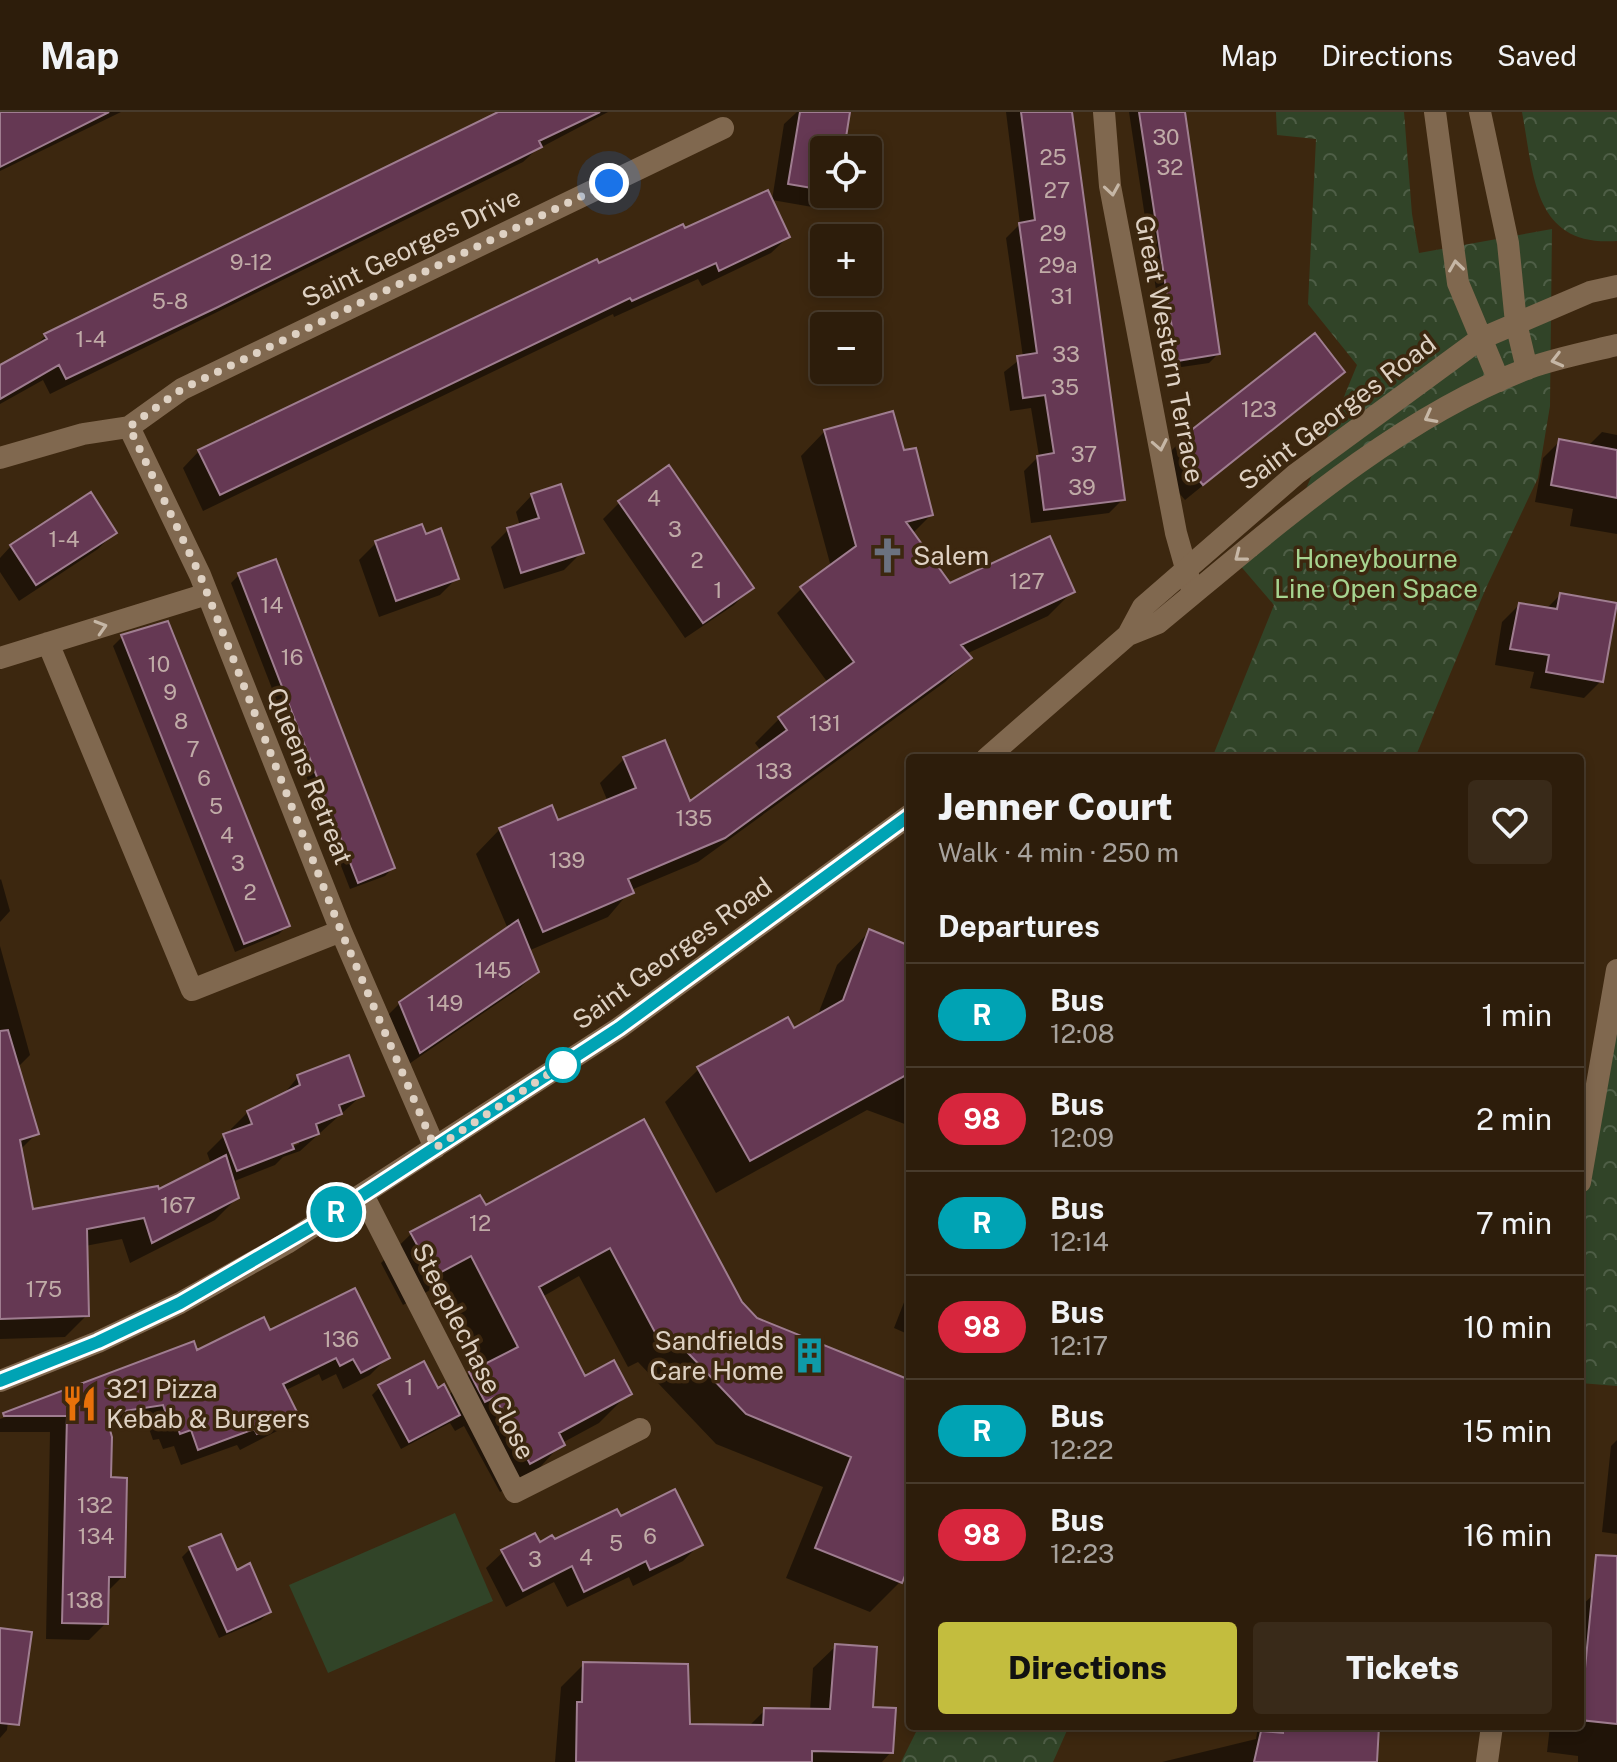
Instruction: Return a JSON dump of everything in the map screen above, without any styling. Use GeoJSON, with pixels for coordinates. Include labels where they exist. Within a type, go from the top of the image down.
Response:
{"type":"FeatureCollection","features":[{"type":"Feature","properties":{"kind":"street","name":"Great Western Terrace"},"geometry":{"type":"LineString","coordinates":[[1104,112],[1110,186],[1185,571],[1194,594]]}},
{"type":"Feature","properties":{"kind":"street"},"geometry":{"type":"LineString","coordinates":[[1435,112],[1458,283],[1499,381]]}},
{"type":"Feature","properties":{"kind":"street"},"geometry":{"type":"LineString","coordinates":[[1480,112],[1508,243],[1516,323],[1527,369]]}},
{"type":"Feature","properties":{"kind":"street","name":"Saint Georges Drive"},"geometry":{"type":"LineString","coordinates":[[129,427],[182,389],[723,128]]}},
{"type":"Feature","properties":{"kind":"street","name":"Saint Georges Road"},"geometry":{"type":"LineString","coordinates":[[1128,635],[1143,607],[1296,474],[1480,339],[1590,292],[1617,286]]}},
{"type":"Feature","properties":{"kind":"street","name":"Saint Georges Road"},"geometry":{"type":"LineString","coordinates":[[992,754],[1128,635],[1158,623],[1324,491],[1412,427],[1527,369],[1617,345]]}},
{"type":"Feature","properties":{"kind":"street"},"geometry":{"type":"LineString","coordinates":[[0,458],[83,434],[129,427]]}},
{"type":"Feature","properties":{"kind":"street","name":"Queens Retreat"},"geometry":{"type":"LineString","coordinates":[[129,427],[207,594],[341,931],[435,1148]]}},
{"type":"Feature","properties":{"kind":"street"},"geometry":{"type":"LineString","coordinates":[[0,658],[207,594]]}},
{"type":"Feature","properties":{"kind":"street"},"geometry":{"type":"LineString","coordinates":[[48,643],[192,990],[341,931]]}},
{"type":"Feature","properties":{"kind":"street","name":"Saint Georges Road"},"geometry":{"type":"LineString","coordinates":[[0,1381],[98,1342],[180,1303],[363,1195],[619,1028],[906,818]]}},
{"type":"Feature","properties":{"kind":"street"},"geometry":{"type":"LineString","coordinates":[[1584,1159],[1617,970]]}},
{"type":"Feature","properties":{"kind":"street","name":"Steeplechase Close"},"geometry":{"type":"LineString","coordinates":[[363,1195],[515,1492],[640,1429]]}},
{"type":"Feature","properties":{"kind":"street"},"geometry":{"type":"LineString","coordinates":[[1487,1762],[1491,1730]]}},
{"type":"Feature","properties":{"kind":"green space","name":"Honeybourne Line Open Space"},"geometry":{"type":"Polygon","coordinates":[[[1276,112],[1404,112],[1412,214],[1419,253],[1552,229],[1550,406],[1538,478],[1486,588],[1417,754],[1214,754],[1274,605],[1232,556],[1304,494],[1357,365],[1308,304],[1316,139],[1277,135],[1276,112]]]}},
{"type":"Feature","properties":{"kind":"green space"},"geometry":{"type":"Polygon","coordinates":[[[1522,112],[1617,112],[1617,241],[1589,240],[1568,232],[1553,219],[1542,202],[1535,182],[1522,112]]]}},
{"type":"Feature","properties":{"kind":"green space"},"geometry":{"type":"Polygon","coordinates":[[[1617,970],[1617,1386],[1584,1383],[1584,1159],[1617,970]]]}},
{"type":"Feature","properties":{"kind":"green space"},"geometry":{"type":"Polygon","coordinates":[[[455,1513],[493,1601],[328,1673],[289,1585],[455,1513]]]}},
{"type":"Feature","properties":{"kind":"green space"},"geometry":{"type":"Polygon","coordinates":[[[917,1730],[1067,1730],[1053,1762],[901,1762],[917,1730]]]}},
{"type":"Feature","properties":{"kind":"building"},"geometry":{"type":"Polygon","coordinates":[[[0,112],[109,112],[0,167],[0,112]]]}},
{"type":"Feature","properties":{"kind":"building"},"geometry":{"type":"Polygon","coordinates":[[[498,112],[600,112],[539,141],[542,147],[218,307],[66,379],[59,365],[0,399],[0,365],[47,339],[44,334],[498,112]]]}},
{"type":"Feature","properties":{"kind":"building"},"geometry":{"type":"Polygon","coordinates":[[[800,112],[850,112],[846,136],[810,136],[810,188],[788,184],[800,112]]]}},
{"type":"Feature","properties":{"kind":"building"},"geometry":{"type":"Polygon","coordinates":[[[1021,112],[1072,112],[1125,500],[1044,510],[1037,456],[1054,453],[1045,395],[1023,398],[1017,356],[1037,353],[1019,223],[1035,220],[1021,112]]]}},
{"type":"Feature","properties":{"kind":"building"},"geometry":{"type":"Polygon","coordinates":[[[1139,112],[1185,112],[1220,354],[1177,361],[1139,112]]]}},
{"type":"Feature","properties":{"kind":"building"},"geometry":{"type":"Polygon","coordinates":[[[768,190],[790,237],[719,271],[716,263],[632,301],[630,298],[220,495],[198,450],[597,259],[599,263],[683,224],[685,228],[768,190]]]}},
{"type":"Feature","properties":{"kind":"building"},"geometry":{"type":"Polygon","coordinates":[[[1315,333],[1345,372],[1203,485],[1181,458],[1180,439],[1315,333]]]}},
{"type":"Feature","properties":{"kind":"building"},"geometry":{"type":"Polygon","coordinates":[[[893,411],[904,450],[916,448],[933,515],[906,522],[950,583],[1050,536],[1075,592],[961,645],[972,658],[725,838],[628,879],[634,893],[543,932],[499,828],[552,805],[558,820],[636,788],[623,757],[665,740],[690,801],[787,730],[778,717],[854,662],[800,587],[856,546],[824,430],[893,411]]]}},
{"type":"Feature","properties":{"kind":"building"},"geometry":{"type":"Polygon","coordinates":[[[1559,439],[1617,450],[1617,498],[1551,485],[1559,439]]]}},
{"type":"Feature","properties":{"kind":"building"},"geometry":{"type":"Polygon","coordinates":[[[669,465],[754,588],[703,623],[618,501],[669,465]]]}},
{"type":"Feature","properties":{"kind":"building"},"geometry":{"type":"Polygon","coordinates":[[[561,484],[584,553],[521,573],[507,528],[539,518],[531,494],[561,484]]]}},
{"type":"Feature","properties":{"kind":"building"},"geometry":{"type":"Polygon","coordinates":[[[91,492],[117,533],[36,585],[10,545],[91,492]]]}},
{"type":"Feature","properties":{"kind":"building"},"geometry":{"type":"Polygon","coordinates":[[[422,524],[426,534],[441,528],[459,579],[396,601],[375,541],[422,524]]]}},
{"type":"Feature","properties":{"kind":"building"},"geometry":{"type":"Polygon","coordinates":[[[276,559],[395,868],[358,883],[238,573],[276,559]]]}},
{"type":"Feature","properties":{"kind":"building"},"geometry":{"type":"Polygon","coordinates":[[[1560,593],[1617,603],[1603,682],[1546,672],[1549,655],[1510,649],[1519,603],[1557,609],[1560,593]]]}},
{"type":"Feature","properties":{"kind":"building"},"geometry":{"type":"Polygon","coordinates":[[[168,621],[290,926],[244,944],[121,635],[168,621]]]}},
{"type":"Feature","properties":{"kind":"building"},"geometry":{"type":"Polygon","coordinates":[[[518,920],[539,972],[420,1053],[399,1002],[518,920]]]}},
{"type":"Feature","properties":{"kind":"building"},"geometry":{"type":"Polygon","coordinates":[[[869,929],[906,944],[906,1075],[750,1161],[697,1067],[788,1017],[794,1028],[843,1000],[869,929]]]}},
{"type":"Feature","properties":{"kind":"building"},"geometry":{"type":"Polygon","coordinates":[[[8,1030],[39,1134],[20,1140],[33,1209],[158,1186],[159,1189],[226,1155],[239,1198],[152,1243],[144,1218],[87,1229],[89,1316],[0,1319],[0,1031],[8,1030]]]}},
{"type":"Feature","properties":{"kind":"building"},"geometry":{"type":"Polygon","coordinates":[[[349,1055],[364,1096],[339,1105],[342,1114],[316,1124],[319,1134],[292,1144],[294,1149],[237,1171],[223,1134],[252,1124],[247,1111],[300,1085],[297,1075],[349,1055]]]}},
{"type":"Feature","properties":{"kind":"building","name":"Sandfields Care Home"},"geometry":{"type":"Polygon","coordinates":[[[644,1119],[742,1302],[757,1318],[906,1378],[906,1573],[902,1583],[815,1548],[851,1457],[746,1414],[669,1333],[658,1338],[610,1248],[539,1287],[585,1376],[614,1360],[632,1394],[559,1433],[565,1445],[530,1464],[495,1397],[485,1402],[469,1372],[518,1347],[471,1256],[434,1276],[410,1232],[480,1195],[486,1205],[644,1119]]]}},
{"type":"Feature","properties":{"kind":"building"},"geometry":{"type":"Polygon","coordinates":[[[355,1288],[390,1358],[361,1373],[353,1359],[340,1366],[336,1358],[283,1384],[298,1414],[257,1434],[254,1429],[198,1450],[191,1430],[180,1434],[176,1423],[170,1425],[163,1405],[112,1413],[107,1419],[112,1437],[111,1477],[127,1478],[125,1577],[109,1577],[108,1624],[62,1623],[67,1416],[4,1416],[3,1413],[194,1341],[197,1350],[264,1317],[270,1330],[355,1288]]]}},
{"type":"Feature","properties":{"kind":"building"},"geometry":{"type":"Polygon","coordinates":[[[424,1361],[438,1388],[444,1384],[460,1415],[409,1442],[378,1385],[424,1361]]]}},
{"type":"Feature","properties":{"kind":"building"},"geometry":{"type":"Polygon","coordinates":[[[675,1489],[703,1545],[650,1570],[646,1561],[584,1592],[572,1566],[523,1591],[501,1550],[535,1533],[540,1542],[552,1535],[555,1539],[617,1509],[621,1516],[675,1489]]]}},
{"type":"Feature","properties":{"kind":"building"},"geometry":{"type":"Polygon","coordinates":[[[221,1534],[237,1570],[250,1563],[271,1612],[227,1632],[189,1547],[221,1534]]]}},
{"type":"Feature","properties":{"kind":"building"},"geometry":{"type":"Polygon","coordinates":[[[1596,1555],[1617,1556],[1617,1724],[1584,1720],[1584,1679],[1596,1555]]]}},
{"type":"Feature","properties":{"kind":"building"},"geometry":{"type":"Polygon","coordinates":[[[0,1628],[32,1632],[19,1725],[0,1723],[0,1628]]]}},
{"type":"Feature","properties":{"kind":"building"},"geometry":{"type":"Polygon","coordinates":[[[835,1644],[877,1647],[873,1707],[896,1708],[893,1753],[812,1751],[812,1762],[576,1762],[577,1702],[582,1702],[583,1662],[688,1664],[690,1724],[763,1725],[764,1708],[830,1709],[835,1644]]]}},
{"type":"Feature","properties":{"kind":"building"},"geometry":{"type":"Polygon","coordinates":[[[1283,1730],[1379,1730],[1377,1762],[1254,1762],[1261,1731],[1283,1733],[1283,1730]]]}},
{"type":"Feature","properties":{"kind":"bus line","name":"R"},"geometry":{"type":"LineString","coordinates":[[0,1381],[98,1342],[180,1303],[287,1243],[619,1028],[906,818]]}},
{"type":"Feature","properties":{"kind":"place","name":"Salem"},"geometry":{"type":"Point","coordinates":[887,555]}},
{"type":"Feature","properties":{"kind":"place","name":"Sandfields Care Home"},"geometry":{"type":"Point","coordinates":[810,1355]}},
{"type":"Feature","properties":{"kind":"place","name":"321 Pizza Kebab & Burgers"},"geometry":{"type":"Point","coordinates":[80,1403]}},
{"type":"Feature","properties":{"kind":"route"},"geometry":{"type":"LineString","coordinates":[[563,1065],[567,1062],[435,1148],[341,931],[200,575],[129,427],[182,389],[609,183]]}}]}
